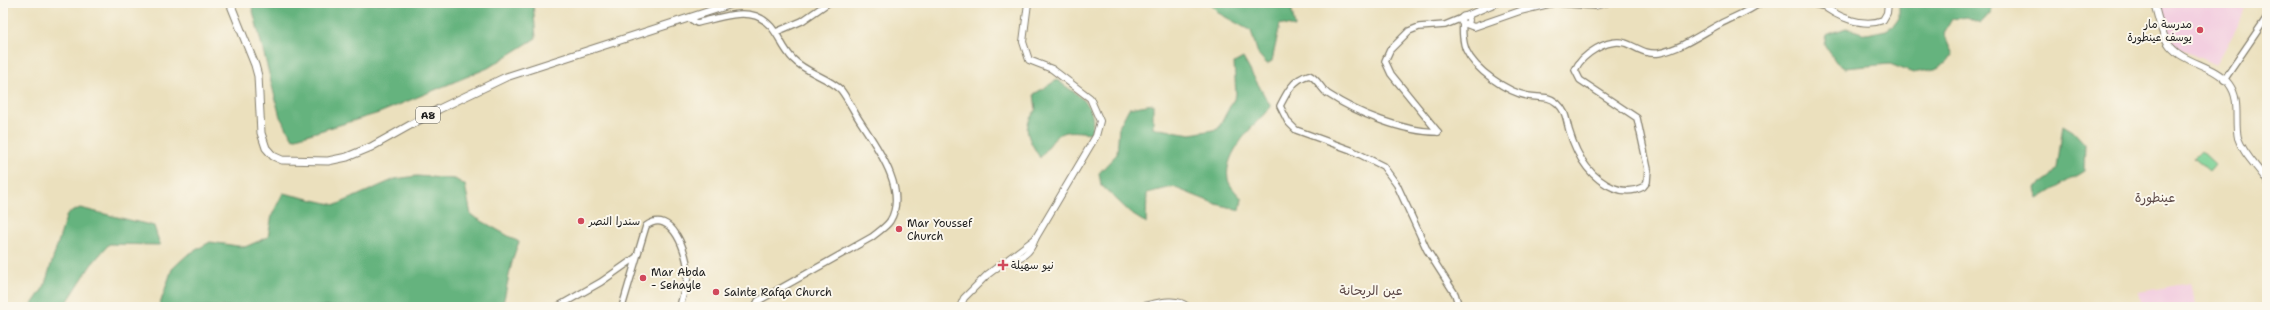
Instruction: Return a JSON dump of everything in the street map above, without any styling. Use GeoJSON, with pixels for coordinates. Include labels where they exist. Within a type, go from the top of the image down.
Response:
{"type":"FeatureCollection","features":[{"type":"Feature","properties":{"kind":"highway","name":"A8"},"geometry":{"type":"LineString","coordinates":[[230,3],[258,76],[260,125],[266,148],[273,156],[282,160],[310,162],[347,157],[371,147],[439,109],[512,75],[735,3]]}},
{"type":"Feature","properties":{"kind":"main road"},"geometry":{"type":"LineString","coordinates":[[960,307],[964,298],[981,280],[1007,261],[1024,256],[1031,249],[1035,239],[1093,142],[1100,121],[1090,98],[1078,87],[1052,69],[1029,60],[1023,42],[1028,3]]}},
{"type":"Feature","properties":{"kind":"main road"},"geometry":{"type":"LineString","coordinates":[[1465,21],[1496,3]]}},
{"type":"Feature","properties":{"kind":"main road"},"geometry":{"type":"LineString","coordinates":[[1465,21],[1480,23],[1553,3]]}},
{"type":"Feature","properties":{"kind":"main road"},"geometry":{"type":"LineString","coordinates":[[1558,3],[1595,6],[1606,3]]}},
{"type":"Feature","properties":{"kind":"main road"},"geometry":{"type":"LineString","coordinates":[[1822,4],[1865,24],[1883,20],[1887,13],[1888,3]]}},
{"type":"Feature","properties":{"kind":"main road"},"geometry":{"type":"LineString","coordinates":[[2154,3],[2170,47],[2224,80],[2235,96],[2238,137],[2244,150],[2267,181]]}},
{"type":"Feature","properties":{"kind":"main road"},"geometry":{"type":"LineString","coordinates":[[1139,307],[1170,302],[1179,302],[1188,307]]}},
{"type":"Feature","properties":{"kind":"main road"},"geometry":{"type":"LineString","coordinates":[[1170,302],[1180,307]]}},
{"type":"Feature","properties":{"kind":"street"},"geometry":{"type":"LineString","coordinates":[[776,32],[802,21],[828,3]]}},
{"type":"Feature","properties":{"kind":"street"},"geometry":{"type":"LineString","coordinates":[[1459,307],[1456,294],[1427,250],[1397,185],[1386,170],[1377,162],[1351,150],[1296,130],[1288,122],[1280,106],[1290,88],[1296,82],[1308,75],[1328,94],[1368,114],[1406,128],[1438,132],[1391,74],[1384,61],[1390,50],[1409,31],[1419,27],[1465,21],[1464,39],[1467,52],[1497,83],[1528,96],[1544,96],[1556,103],[1566,115],[1572,140],[1586,166],[1609,186],[1632,191],[1643,187],[1648,177],[1637,118],[1580,80],[1575,70],[1583,56],[1592,50],[1620,42],[1626,43],[1642,52],[1660,53],[1685,43],[1760,3]]}},
{"type":"Feature","properties":{"kind":"street"},"geometry":{"type":"LineString","coordinates":[[1810,3],[1822,4]]}},
{"type":"Feature","properties":{"kind":"street"},"geometry":{"type":"LineString","coordinates":[[689,18],[697,23],[724,16],[752,15],[765,20],[776,32],[783,48],[793,60],[840,90],[884,158],[895,201],[890,221],[872,237],[758,301],[756,307]]}},
{"type":"Feature","properties":{"kind":"street"},"geometry":{"type":"LineString","coordinates":[[2224,80],[2267,17]]}},
{"type":"Feature","properties":{"kind":"street"},"geometry":{"type":"LineString","coordinates":[[622,307],[646,226],[652,221],[661,221],[668,224],[681,246],[687,267],[687,282],[680,307]]}},
{"type":"Feature","properties":{"kind":"street"},"geometry":{"type":"LineString","coordinates":[[557,307],[601,282],[636,258]]}},
{"type":"Feature","properties":{"kind":"shaded area","name":"مدرسة مار يوسف عينطورة"},"geometry":{"type":"Polygon","coordinates":[[[2156,3],[2246,3],[2240,22],[2216,65],[2177,48],[2167,38],[2156,3]]]}},
{"type":"Feature","properties":{"kind":"shaded area"},"geometry":{"type":"Polygon","coordinates":[[[2190,283],[2197,307],[2143,307],[2139,292],[2190,283]]]}},
{"type":"Feature","properties":{"kind":"green space"},"geometry":{"type":"Polygon","coordinates":[[[251,3],[533,3],[536,38],[488,68],[379,113],[293,139],[280,117],[251,3]]]}},
{"type":"Feature","properties":{"kind":"green space"},"geometry":{"type":"Polygon","coordinates":[[[1209,3],[1304,3],[1291,6],[1295,27],[1280,24],[1272,61],[1267,64],[1258,54],[1251,31],[1220,14],[1209,3]]]}},
{"type":"Feature","properties":{"kind":"green space"},"geometry":{"type":"Polygon","coordinates":[[[1899,3],[1991,3],[1991,12],[1981,23],[1967,17],[1952,19],[1944,33],[1953,55],[1947,63],[1935,69],[1913,73],[1890,64],[1844,68],[1836,62],[1824,44],[1826,35],[1846,28],[1867,34],[1886,30],[1894,25],[1899,18],[1899,3]]]}},
{"type":"Feature","properties":{"kind":"green space"},"geometry":{"type":"Polygon","coordinates":[[[1243,58],[1271,107],[1249,130],[1235,149],[1230,159],[1228,179],[1232,187],[1242,199],[1240,210],[1216,204],[1173,187],[1147,193],[1146,223],[1133,215],[1101,185],[1099,173],[1117,154],[1119,127],[1129,108],[1153,104],[1153,128],[1191,134],[1218,129],[1236,95],[1234,63],[1243,58]]]}},
{"type":"Feature","properties":{"kind":"green space"},"geometry":{"type":"Polygon","coordinates":[[[1057,80],[1079,96],[1089,107],[1093,123],[1091,133],[1065,132],[1060,134],[1040,158],[1032,145],[1027,129],[1028,123],[1036,110],[1034,94],[1057,80]]]}},
{"type":"Feature","properties":{"kind":"green space"},"geometry":{"type":"Polygon","coordinates":[[[2063,125],[2073,131],[2085,144],[2084,171],[2038,199],[2036,187],[2050,177],[2057,169],[2063,125]]]}},
{"type":"Feature","properties":{"kind":"green space"},"geometry":{"type":"Polygon","coordinates":[[[2201,151],[2215,164],[2209,171],[2194,158],[2201,151]]]}},
{"type":"Feature","properties":{"kind":"green space"},"geometry":{"type":"Polygon","coordinates":[[[417,176],[455,179],[465,185],[471,215],[519,242],[511,266],[502,307],[159,307],[172,269],[187,255],[210,242],[245,247],[268,237],[272,215],[283,193],[336,205],[395,179],[417,176]]]}},
{"type":"Feature","properties":{"kind":"green space"},"geometry":{"type":"Polygon","coordinates":[[[80,208],[154,226],[160,245],[109,244],[91,265],[64,307],[30,307],[44,287],[67,214],[80,208]]]}},
{"type":"Feature","properties":{"kind":"place","name":"مدرسة مار يوسف عينطورة"},"geometry":{"type":"Point","coordinates":[2200,30]}},
{"type":"Feature","properties":{"kind":"place","name":"سندرا النصر"},"geometry":{"type":"Point","coordinates":[581,221]}},
{"type":"Feature","properties":{"kind":"place","name":"Mar Youssef Church"},"geometry":{"type":"Point","coordinates":[899,229]}},
{"type":"Feature","properties":{"kind":"place","name":"نيو سهيلة"},"geometry":{"type":"Point","coordinates":[1003,265]}},
{"type":"Feature","properties":{"kind":"place","name":"Mar Abda - Sehayle"},"geometry":{"type":"Point","coordinates":[643,278]}},
{"type":"Feature","properties":{"kind":"place","name":"Sainte Rafqa Church"},"geometry":{"type":"Point","coordinates":[716,292]}},
{"type":"Feature","properties":{"kind":"district","name":"عينطورة"},"geometry":{"type":"Point","coordinates":[2155,197]}},
{"type":"Feature","properties":{"kind":"district","name":"عين الريحانة"},"geometry":{"type":"Point","coordinates":[1371,290]}}]}
